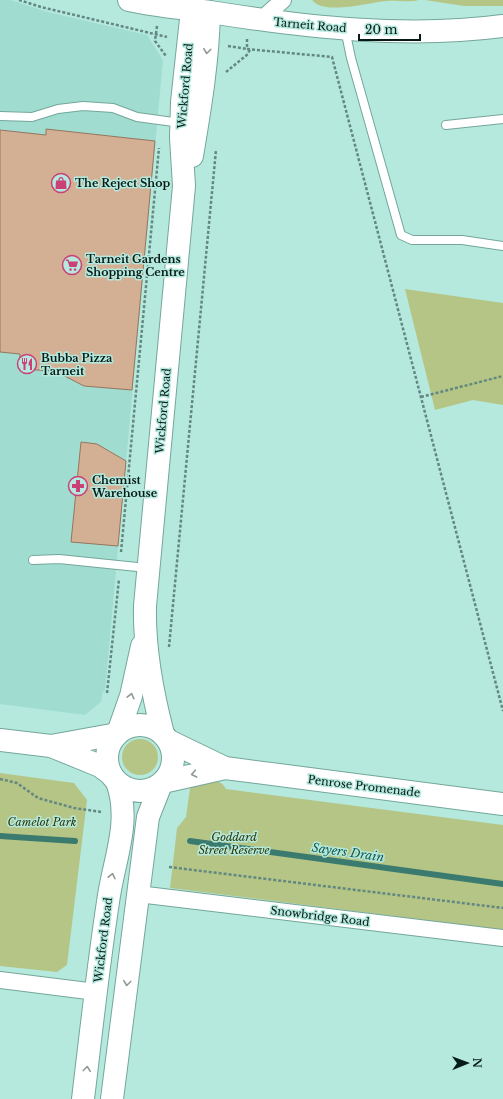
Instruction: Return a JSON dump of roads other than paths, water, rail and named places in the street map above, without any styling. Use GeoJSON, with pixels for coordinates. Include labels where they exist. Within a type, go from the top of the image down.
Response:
{"type":"FeatureCollection","features":[{"type":"Feature","properties":{"kind":"street","name":"Tarneit Road"},"geometry":{"type":"LineString","coordinates":[[129,0],[160,6],[201,6],[254,19],[345,28],[417,30],[503,26]]}},
{"type":"Feature","properties":{"kind":"street","name":"Tarneit Road"},"geometry":{"type":"LineString","coordinates":[[254,19],[283,0]]}},
{"type":"Feature","properties":{"kind":"street","name":"Wickford Road"},"geometry":{"type":"LineString","coordinates":[[118,733],[131,696],[144,635],[148,568],[184,186],[190,164],[180,123],[198,42],[201,6]]}},
{"type":"Feature","properties":{"kind":"street","name":"Wickford Road"},"geometry":{"type":"LineString","coordinates":[[144,635],[155,698],[166,737]]}},
{"type":"Feature","properties":{"kind":"street"},"geometry":{"type":"LineString","coordinates":[[52,746],[118,733],[129,727],[141,724],[153,727],[166,737],[173,750],[174,762],[170,773],[162,783],[148,817],[112,1099]]}},
{"type":"Feature","properties":{"kind":"street"},"geometry":{"type":"LineString","coordinates":[[114,778],[108,763],[108,750],[118,733]]}},
{"type":"Feature","properties":{"kind":"street","name":"Penrose Promenade"},"geometry":{"type":"LineString","coordinates":[[166,737],[225,768],[503,804]]}},
{"type":"Feature","properties":{"kind":"street"},"geometry":{"type":"LineString","coordinates":[[0,740],[52,746],[100,766],[128,789],[141,791],[150,790],[162,783]]}},
{"type":"Feature","properties":{"kind":"street","name":"Penrose Promenade"},"geometry":{"type":"LineString","coordinates":[[162,783],[225,768]]}},
{"type":"Feature","properties":{"kind":"street","name":"Wickford Road"},"geometry":{"type":"LineString","coordinates":[[83,1099],[108,902],[123,829],[124,814],[114,778]]}},
{"type":"Feature","properties":{"kind":"street","name":"Snowbridge Road"},"geometry":{"type":"LineString","coordinates":[[138,894],[503,938]]}},
{"type":"Feature","properties":{"kind":"street"},"geometry":{"type":"LineString","coordinates":[[0,980],[96,992]]}},
{"type":"Feature","properties":{"kind":"lane"},"geometry":{"type":"LineString","coordinates":[[345,28],[351,58],[401,235],[412,240],[462,240],[503,246]]}},
{"type":"Feature","properties":{"kind":"lane"},"geometry":{"type":"LineString","coordinates":[[0,116],[32,117],[58,109],[83,106],[113,108],[137,117],[180,123]]}},
{"type":"Feature","properties":{"kind":"lane"},"geometry":{"type":"LineString","coordinates":[[446,125],[503,119]]}},
{"type":"Feature","properties":{"kind":"lane"},"geometry":{"type":"LineString","coordinates":[[33,560],[59,559],[148,568]]}},
{"type":"Feature","properties":{"kind":"waterway","name":"Sayers Drain"},"geometry":{"type":"LineString","coordinates":[[0,836],[75,841]]}},
{"type":"Feature","properties":{"kind":"waterway","name":"Sayers Drain"},"geometry":{"type":"LineString","coordinates":[[190,841],[503,884]]}},
{"type":"Feature","properties":{"kind":"place","name":"The Reject Shop"},"geometry":{"type":"Point","coordinates":[61,183]}},
{"type":"Feature","properties":{"kind":"place","name":"Tarneit Gardens Shopping Centre"},"geometry":{"type":"Point","coordinates":[72,265]}},
{"type":"Feature","properties":{"kind":"place","name":"Bubba Pizza Tarneit"},"geometry":{"type":"Point","coordinates":[27,364]}},
{"type":"Feature","properties":{"kind":"place","name":"Chemist Warehouse"},"geometry":{"type":"Point","coordinates":[78,486]}},
{"type":"Feature","properties":{"kind":"park label","name":"Camelot Park"},"geometry":{"type":"Point","coordinates":[42,822]}},
{"type":"Feature","properties":{"kind":"park label","name":"Goddard Street Reserve"},"geometry":{"type":"Point","coordinates":[234,843]}}]}
